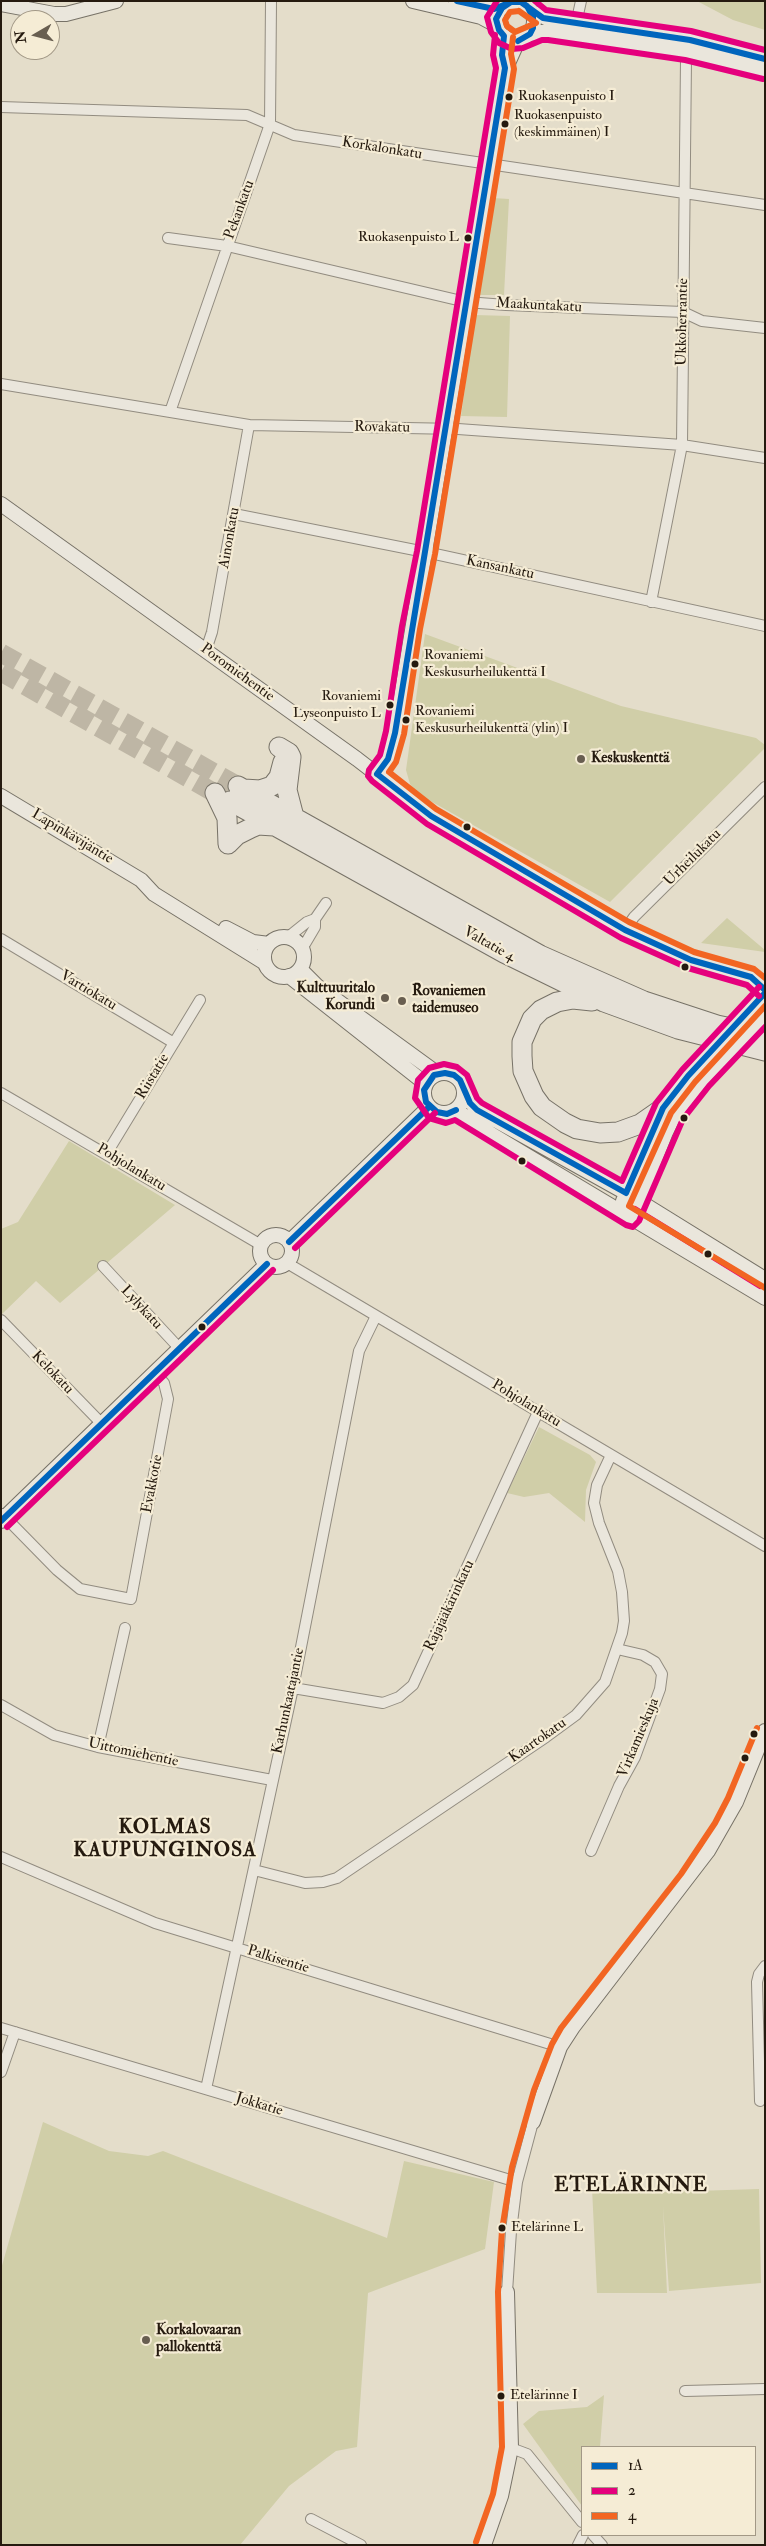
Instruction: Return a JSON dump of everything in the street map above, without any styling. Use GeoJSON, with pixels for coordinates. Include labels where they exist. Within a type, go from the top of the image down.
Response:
{"type":"FeatureCollection","features":[{"type":"Feature","properties":{"kind":"highway"},"geometry":{"type":"LineString","coordinates":[[274,826],[258,825],[237,835],[228,844],[227,818],[232,793],[267,789],[276,782],[282,772],[284,759],[279,747],[291,757],[287,790],[294,817]]}},
{"type":"Feature","properties":{"kind":"highway","name":"Valtatie 4"},"geometry":{"type":"LineString","coordinates":[[232,793],[294,817],[540,955],[644,1001],[718,1025],[765,1035]]}},
{"type":"Feature","properties":{"kind":"highway","name":"Valtatie 4"},"geometry":{"type":"LineString","coordinates":[[232,793],[274,826],[504,953],[604,1002],[678,1029],[765,1051]]}},
{"type":"Feature","properties":{"kind":"highway"},"geometry":{"type":"LineString","coordinates":[[604,1002],[572,1000],[556,1002],[541,1010],[532,1019],[522,1042],[522,1056],[523,1071],[534,1096],[542,1107],[565,1123],[582,1130],[600,1133],[618,1132],[640,1124],[663,1108]]}},
{"type":"Feature","properties":{"kind":"main road"},"geometry":{"type":"LineString","coordinates":[[1,4],[54,14],[116,1]]}},
{"type":"Feature","properties":{"kind":"main road"},"geometry":{"type":"LineString","coordinates":[[413,1],[481,17],[500,30],[524,37],[549,31],[688,46],[765,70]]}},
{"type":"Feature","properties":{"kind":"main road"},"geometry":{"type":"LineString","coordinates":[[456,1],[482,8],[502,8]]}},
{"type":"Feature","properties":{"kind":"main road"},"geometry":{"type":"LineString","coordinates":[[377,774],[388,759],[395,734],[411,626],[426,553],[505,68],[497,15],[502,8],[511,2],[521,2],[532,12],[543,18],[765,59]]}},
{"type":"Feature","properties":{"kind":"main road"},"geometry":{"type":"LineString","coordinates":[[505,68],[524,37],[533,28],[532,12]]}},
{"type":"Feature","properties":{"kind":"main road","name":"Poromiehentie"},"geometry":{"type":"LineString","coordinates":[[1,504],[377,774],[431,816],[625,930],[691,960],[751,978],[765,992]]}},
{"type":"Feature","properties":{"kind":"main road","name":"Lapinkävijäntie"},"geometry":{"type":"LineString","coordinates":[[1,796],[141,880],[159,886],[223,927],[253,942],[269,944]]}},
{"type":"Feature","properties":{"kind":"main road","name":"Lapinkävijäntie"},"geometry":{"type":"LineString","coordinates":[[141,880],[154,894],[265,963]]}},
{"type":"Feature","properties":{"kind":"main road"},"geometry":{"type":"LineString","coordinates":[[294,972],[303,960],[302,950],[296,941],[287,938],[277,939],[269,944],[265,953],[265,963],[276,975],[294,972],[317,986],[438,1074],[451,1074],[457,1077],[463,1084],[465,1094],[476,1110],[626,1193],[765,1279]]}},
{"type":"Feature","properties":{"kind":"main road"},"geometry":{"type":"LineString","coordinates":[[294,972],[426,1084]]}},
{"type":"Feature","properties":{"kind":"main road"},"geometry":{"type":"LineString","coordinates":[[631,1218],[640,1202],[666,1132],[675,1114],[758,1011],[765,992]]}},
{"type":"Feature","properties":{"kind":"main road"},"geometry":{"type":"LineString","coordinates":[[618,1210],[663,1108],[688,1076],[758,1011]]}},
{"type":"Feature","properties":{"kind":"main road"},"geometry":{"type":"LineString","coordinates":[[438,1074],[426,1084],[424,1096],[429,1107],[442,1114],[456,1110],[462,1103],[465,1094]]}},
{"type":"Feature","properties":{"kind":"main road"},"geometry":{"type":"LineString","coordinates":[[289,1242],[429,1107]]}},
{"type":"Feature","properties":{"kind":"main road"},"geometry":{"type":"LineString","coordinates":[[456,1110],[491,1134],[765,1298]]}},
{"type":"Feature","properties":{"kind":"main road"},"geometry":{"type":"LineString","coordinates":[[276,1235],[289,1242],[292,1255],[287,1263],[277,1267],[267,1264],[261,1256],[261,1246],[267,1238],[276,1235]]}},
{"type":"Feature","properties":{"kind":"main road"},"geometry":{"type":"LineString","coordinates":[[3,1517],[103,1425],[154,1372],[267,1264]]}},
{"type":"Feature","properties":{"kind":"main road"},"geometry":{"type":"LineString","coordinates":[[533,2122],[560,2047],[573,2027],[708,1851],[736,1802],[765,1730]]}},
{"type":"Feature","properties":{"kind":"main road"},"geometry":{"type":"LineString","coordinates":[[484,2545],[501,2496],[511,2448],[507,2292]]}},
{"type":"Feature","properties":{"kind":"street","name":"Pekankatu"},"geometry":{"type":"LineString","coordinates":[[170,412],[270,124],[271,1]]}},
{"type":"Feature","properties":{"kind":"street"},"geometry":{"type":"LineString","coordinates":[[576,24],[581,1]]}},
{"type":"Feature","properties":{"kind":"street","name":"Ukkoherrantie"},"geometry":{"type":"LineString","coordinates":[[651,602],[682,445],[688,46]]}},
{"type":"Feature","properties":{"kind":"street","name":"Korkalonkatu"},"geometry":{"type":"LineString","coordinates":[[1,107],[247,115],[294,136],[765,204]]}},
{"type":"Feature","properties":{"kind":"street","name":"Maakuntakatu"},"geometry":{"type":"LineString","coordinates":[[168,238],[227,246],[466,302],[683,312],[702,321],[765,328]]}},
{"type":"Feature","properties":{"kind":"street","name":"Rovakatu"},"geometry":{"type":"LineString","coordinates":[[1,384],[249,425],[445,429],[682,445],[765,458]]}},
{"type":"Feature","properties":{"kind":"street","name":"Ainonkatu"},"geometry":{"type":"LineString","coordinates":[[206,650],[212,632],[249,425]]}},
{"type":"Feature","properties":{"kind":"street","name":"Kansankatu"},"geometry":{"type":"LineString","coordinates":[[234,514],[765,626]]}},
{"type":"Feature","properties":{"kind":"street","name":"Urheilukatu"},"geometry":{"type":"LineString","coordinates":[[625,930],[634,917],[765,787]]}},
{"type":"Feature","properties":{"kind":"street"},"geometry":{"type":"LineString","coordinates":[[302,950],[315,928],[315,920],[326,903]]}},
{"type":"Feature","properties":{"kind":"street"},"geometry":{"type":"LineString","coordinates":[[287,938],[307,922],[315,920]]}},
{"type":"Feature","properties":{"kind":"street","name":"Vartiokatu"},"geometry":{"type":"LineString","coordinates":[[1,939],[174,1043]]}},
{"type":"Feature","properties":{"kind":"street","name":"Riistatie"},"geometry":{"type":"LineString","coordinates":[[107,1153],[200,1000]]}},
{"type":"Feature","properties":{"kind":"street","name":"Pohjolankatu"},"geometry":{"type":"LineString","coordinates":[[1,1093],[107,1153],[261,1246]]}},
{"type":"Feature","properties":{"kind":"street","name":"Pohjolankatu"},"geometry":{"type":"LineString","coordinates":[[287,1263],[765,1546]]}},
{"type":"Feature","properties":{"kind":"street","name":"Lylykatu"},"geometry":{"type":"LineString","coordinates":[[103,1266],[180,1349]]}},
{"type":"Feature","properties":{"kind":"street","name":"Karhunkaatajantie"},"geometry":{"type":"LineString","coordinates":[[206,2089],[293,1688],[340,1439],[359,1351],[376,1316]]}},
{"type":"Feature","properties":{"kind":"street","name":"Kelokatu"},"geometry":{"type":"LineString","coordinates":[[1,1320],[103,1425]]}},
{"type":"Feature","properties":{"kind":"street","name":"Evakkotie"},"geometry":{"type":"LineString","coordinates":[[3,1517],[57,1570],[80,1589],[131,1599],[168,1399],[164,1383],[154,1372]]}},
{"type":"Feature","properties":{"kind":"street","name":"Rajajääkärinkatu"},"geometry":{"type":"LineString","coordinates":[[293,1688],[383,1703],[399,1697],[413,1685],[538,1412]]}},
{"type":"Feature","properties":{"kind":"street","name":"Kaartokatu"},"geometry":{"type":"LineString","coordinates":[[254,1870],[305,1883],[323,1882],[337,1878],[546,1737],[576,1715],[605,1682],[624,1622],[622,1592],[613,1556],[595,1514],[594,1503],[597,1485],[611,1455]]}},
{"type":"Feature","properties":{"kind":"street"},"geometry":{"type":"LineString","coordinates":[[98,1747],[125,1628]]}},
{"type":"Feature","properties":{"kind":"street","name":"Virkamieskuja"},"geometry":{"type":"LineString","coordinates":[[591,1851],[619,1786],[635,1757],[660,1689],[662,1674],[655,1662],[643,1655],[617,1649]]}},
{"type":"Feature","properties":{"kind":"street","name":"Uittomiehentie"},"geometry":{"type":"LineString","coordinates":[[1,1705],[54,1735],[98,1747],[272,1780]]}},
{"type":"Feature","properties":{"kind":"street","name":"Palkisentie"},"geometry":{"type":"LineString","coordinates":[[1,1857],[155,1924],[560,2047]]}},
{"type":"Feature","properties":{"kind":"street"},"geometry":{"type":"LineString","coordinates":[[760,2101],[757,1982],[765,1966]]}},
{"type":"Feature","properties":{"kind":"street","name":"Jokkatie"},"geometry":{"type":"LineString","coordinates":[[1,2028],[517,2182]]}},
{"type":"Feature","properties":{"kind":"street"},"geometry":{"type":"LineString","coordinates":[[1,2072],[15,2032]]}},
{"type":"Feature","properties":{"kind":"street"},"geometry":{"type":"LineString","coordinates":[[507,2292],[511,2231],[517,2182],[533,2122]]}},
{"type":"Feature","properties":{"kind":"street"},"geometry":{"type":"LineString","coordinates":[[685,2391],[765,2389]]}},
{"type":"Feature","properties":{"kind":"street"},"geometry":{"type":"LineString","coordinates":[[511,2448],[527,2454],[581,2521]]}},
{"type":"Feature","properties":{"kind":"street"},"geometry":{"type":"LineString","coordinates":[[311,2519],[361,2545]]}},
{"type":"Feature","properties":{"kind":"shaded area"},"geometry":{"type":"Polygon","coordinates":[[[697,1],[765,1],[765,30],[733,20],[697,1]]]}},
{"type":"Feature","properties":{"kind":"shaded area"},"geometry":{"type":"Polygon","coordinates":[[[493,198],[509,199],[504,295],[477,295],[493,198]]]}},
{"type":"Feature","properties":{"kind":"shaded area"},"geometry":{"type":"Polygon","coordinates":[[[475,315],[510,316],[507,417],[461,416],[475,315]]]}},
{"type":"Feature","properties":{"kind":"shaded area","name":"Keskuskenttä"},"geometry":{"type":"Polygon","coordinates":[[[425,634],[621,706],[756,738],[765,745],[765,748],[610,902],[418,794],[410,784],[406,770],[425,634]]]}},
{"type":"Feature","properties":{"kind":"shaded area"},"geometry":{"type":"Polygon","coordinates":[[[727,918],[765,950],[765,952],[701,943],[727,918]]]}},
{"type":"Feature","properties":{"kind":"shaded area"},"geometry":{"type":"Polygon","coordinates":[[[69,1141],[175,1205],[60,1303],[36,1281],[1,1315],[1,1229],[18,1222],[69,1141]]]}},
{"type":"Feature","properties":{"kind":"shaded area"},"geometry":{"type":"Polygon","coordinates":[[[539,1427],[590,1455],[596,1462],[586,1490],[585,1522],[549,1493],[524,1497],[507,1493],[539,1427]]]}},
{"type":"Feature","properties":{"kind":"shaded area"},"geometry":{"type":"Polygon","coordinates":[[[43,2122],[109,2151],[148,2156],[163,2151],[387,2238],[404,2161],[494,2182],[485,2249],[368,2293],[357,2447],[336,2451],[289,2486],[240,2545],[1,2545],[1,2269],[43,2122]]]}},
{"type":"Feature","properties":{"kind":"shaded area"},"geometry":{"type":"Polygon","coordinates":[[[592,2188],[663,2192],[759,2189],[761,2283],[669,2291],[663,2206],[667,2293],[597,2293],[592,2188]]]}},
{"type":"Feature","properties":{"kind":"shaded area"},"geometry":{"type":"Polygon","coordinates":[[[604,2395],[600,2446],[581,2446],[581,2505],[523,2424],[539,2411],[587,2407],[604,2395]]]}},
{"type":"Feature","properties":{"kind":"tunnel"},"geometry":{"type":"LineString","coordinates":[[1,653],[238,786]]}},
{"type":"Feature","properties":{"kind":"tunnel"},"geometry":{"type":"LineString","coordinates":[[1,672],[229,801]]}},
{"type":"Feature","properties":{"kind":"transit line","name":"1A"},"geometry":{"type":"LineString","coordinates":[[457,1],[494,9],[511,2],[521,2],[543,18],[690,40],[765,59]]}},
{"type":"Feature","properties":{"kind":"transit line","name":"2"},"geometry":{"type":"LineString","coordinates":[[497,1],[487,17],[491,32],[499,43],[512,49],[523,48],[542,40],[548,40],[685,60],[763,79]]}},
{"type":"Feature","properties":{"kind":"transit line","name":"2"},"geometry":{"type":"LineString","coordinates":[[535,1],[546,10],[691,31],[765,50]]}},
{"type":"Feature","properties":{"kind":"transit line","name":"1A"},"geometry":{"type":"LineString","coordinates":[[377,774],[388,759],[395,733],[505,68],[502,55],[504,36],[499,30],[496,19],[502,8],[511,2],[521,2],[527,6],[533,17],[533,28],[530,34],[518,41]]}},
{"type":"Feature","properties":{"kind":"transit line","name":"4"},"geometry":{"type":"LineString","coordinates":[[519,11],[536,23],[515,32],[507,26],[505,20],[510,12],[519,11]]}},
{"type":"Feature","properties":{"kind":"transit line","name":"2"},"geometry":{"type":"LineString","coordinates":[[495,35],[493,55],[496,68],[417,551],[402,626],[386,731],[380,755],[369,770],[368,776],[427,824],[621,938],[688,968],[747,985],[759,996]]}},
{"type":"Feature","properties":{"kind":"transit line","name":"4"},"geometry":{"type":"LineString","coordinates":[[513,37],[511,54],[514,69],[435,554],[420,629],[404,734],[396,762],[389,772],[436,809],[629,922],[694,952],[754,969],[765,978]]}},
{"type":"Feature","properties":{"kind":"transit line","name":"1A"},"geometry":{"type":"LineString","coordinates":[[377,774],[431,816],[625,930],[691,960],[751,977],[765,990]]}},
{"type":"Feature","properties":{"kind":"transit line","name":"2"},"geometry":{"type":"LineString","coordinates":[[759,987],[682,1070],[656,1103],[622,1181],[482,1103],[477,1098],[467,1075],[457,1067],[444,1064],[429,1068],[418,1080],[415,1098],[429,1118],[446,1123],[455,1120],[626,1225],[633,1227],[639,1221],[683,1119],[709,1086],[765,1027]]}},
{"type":"Feature","properties":{"kind":"transit line","name":"1A"},"geometry":{"type":"LineString","coordinates":[[456,1110],[447,1114],[437,1112],[426,1102],[424,1090],[434,1075],[445,1073],[454,1075],[460,1080],[470,1103],[477,1110],[626,1193],[663,1108],[688,1076],[765,993]]}},
{"type":"Feature","properties":{"kind":"transit line","name":"4"},"geometry":{"type":"LineString","coordinates":[[765,1006],[695,1082],[671,1113],[629,1206],[765,1288]]}},
{"type":"Feature","properties":{"kind":"transit line","name":"1A"},"geometry":{"type":"LineString","coordinates":[[289,1242],[429,1107]]}},
{"type":"Feature","properties":{"kind":"transit line","name":"2"},"geometry":{"type":"LineString","coordinates":[[295,1248],[435,1113]]}},
{"type":"Feature","properties":{"kind":"transit line","name":"2"},"geometry":{"type":"LineString","coordinates":[[635,1209],[760,1286]]}},
{"type":"Feature","properties":{"kind":"transit line","name":"1A"},"geometry":{"type":"LineString","coordinates":[[1,1521],[267,1264]]}},
{"type":"Feature","properties":{"kind":"transit line","name":"2"},"geometry":{"type":"LineString","coordinates":[[7,1527],[273,1270]]}},
{"type":"Feature","properties":{"kind":"transit line","name":"4"},"geometry":{"type":"LineString","coordinates":[[476,2542],[493,2494],[502,2447],[498,2292],[502,2230],[512,2167],[534,2090],[552,2044],[561,2028],[681,1874],[715,1823],[728,1798],[757,1728]]}},
{"type":"Feature","properties":{"kind":"place","name":"Ruokasenpuisto I"},"geometry":{"type":"Point","coordinates":[509,97]}},
{"type":"Feature","properties":{"kind":"place","name":"Ruokasenpuisto (keskimmäinen) I"},"geometry":{"type":"Point","coordinates":[505,124]}},
{"type":"Feature","properties":{"kind":"place","name":"Ruokasenpuisto L"},"geometry":{"type":"Point","coordinates":[468,238]}},
{"type":"Feature","properties":{"kind":"place","name":"Rovaniemi Keskusurheilukenttä I"},"geometry":{"type":"Point","coordinates":[415,664]}},
{"type":"Feature","properties":{"kind":"place","name":"Rovaniemi Lyseonpuisto L"},"geometry":{"type":"Point","coordinates":[390,705]}},
{"type":"Feature","properties":{"kind":"place","name":"Rovaniemi Keskusurheilukenttä (ylin) I"},"geometry":{"type":"Point","coordinates":[406,720]}},
{"type":"Feature","properties":{"kind":"place","name":"Keskuskenttä"},"geometry":{"type":"Point","coordinates":[581,759]}},
{"type":"Feature","properties":{"kind":"place","name":"Kulttuuritalo Korundi"},"geometry":{"type":"Point","coordinates":[385,998]}},
{"type":"Feature","properties":{"kind":"place","name":"Rovaniemen taidemuseo"},"geometry":{"type":"Point","coordinates":[402,1001]}},
{"type":"Feature","properties":{"kind":"place","name":"Etelärinne L"},"geometry":{"type":"Point","coordinates":[502,2228]}},
{"type":"Feature","properties":{"kind":"place","name":"Korkalovaaran pallokenttä"},"geometry":{"type":"Point","coordinates":[146,2340]}},
{"type":"Feature","properties":{"kind":"place","name":"Etelärinne I"},"geometry":{"type":"Point","coordinates":[501,2396]}},
{"type":"Feature","properties":{"kind":"district","name":"KOLMAS KAUPUNGINOSA"},"geometry":{"type":"Point","coordinates":[165,1840]}},
{"type":"Feature","properties":{"kind":"district","name":"ETELÄRINNE"},"geometry":{"type":"Point","coordinates":[631,2187]}}]}
